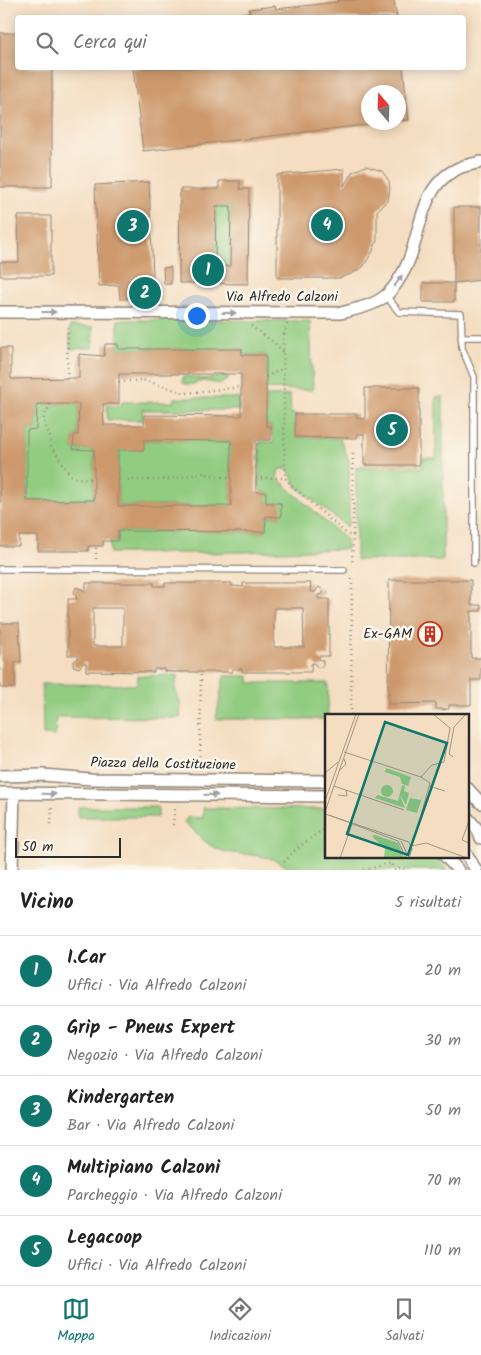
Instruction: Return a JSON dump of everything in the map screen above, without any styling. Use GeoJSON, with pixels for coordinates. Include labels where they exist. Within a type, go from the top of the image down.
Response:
{"type":"FeatureCollection","features":[{"type":"Feature","properties":{"kind":"street"},"geometry":{"type":"LineString","coordinates":[[386,296],[407,264],[432,190],[450,172],[460,167],[481,162]]}},
{"type":"Feature","properties":{"kind":"street","name":"Via Alfredo Calzoni"},"geometry":{"type":"LineString","coordinates":[[0,312],[341,313],[374,303],[386,296]]}},
{"type":"Feature","properties":{"kind":"street","name":"Piazza della Costituzione"},"geometry":{"type":"LineString","coordinates":[[0,776],[43,775],[91,779],[325,781]]}},
{"type":"Feature","properties":{"kind":"street"},"geometry":{"type":"LineString","coordinates":[[468,789],[481,803]]}},
{"type":"Feature","properties":{"kind":"street"},"geometry":{"type":"LineString","coordinates":[[0,793],[325,796]]}},
{"type":"Feature","properties":{"kind":"street"},"geometry":{"type":"LineString","coordinates":[[12,870],[14,793]]}},
{"type":"Feature","properties":{"kind":"street"},"geometry":{"type":"LineString","coordinates":[[468,818],[478,830],[481,838]]}},
{"type":"Feature","properties":{"kind":"street"},"geometry":{"type":"LineString","coordinates":[[468,857],[476,870]]}},
{"type":"Feature","properties":{"kind":"street"},"geometry":{"type":"LineString","coordinates":[[448,858],[458,870]]}},
{"type":"Feature","properties":{"kind":"lane"},"geometry":{"type":"LineString","coordinates":[[386,296],[399,312],[461,314],[462,348],[474,377],[474,563]]}},
{"type":"Feature","properties":{"kind":"lane"},"geometry":{"type":"LineString","coordinates":[[461,337],[481,337]]}},
{"type":"Feature","properties":{"kind":"lane"},"geometry":{"type":"LineString","coordinates":[[0,569],[344,570]]}},
{"type":"Feature","properties":{"kind":"path"},"geometry":{"type":"LineString","coordinates":[[67,378],[68,312]]}},
{"type":"Feature","properties":{"kind":"path"},"geometry":{"type":"LineString","coordinates":[[246,313],[249,325],[276,344],[283,354]]}},
{"type":"Feature","properties":{"kind":"path"},"geometry":{"type":"LineString","coordinates":[[285,478],[283,338],[290,313]]}},
{"type":"Feature","properties":{"kind":"path"},"geometry":{"type":"LineString","coordinates":[[266,377],[283,368]]}},
{"type":"Feature","properties":{"kind":"path"},"geometry":{"type":"LineString","coordinates":[[119,382],[143,380],[186,393],[241,387]]}},
{"type":"Feature","properties":{"kind":"path"},"geometry":{"type":"LineString","coordinates":[[50,404],[43,420],[50,436],[51,446],[71,476],[94,479]]}},
{"type":"Feature","properties":{"kind":"path"},"geometry":{"type":"LineString","coordinates":[[351,714],[353,453]]}},
{"type":"Feature","properties":{"kind":"path"},"geometry":{"type":"LineString","coordinates":[[118,480],[163,480],[204,473],[231,479]]}},
{"type":"Feature","properties":{"kind":"path"},"geometry":{"type":"LineString","coordinates":[[256,478],[285,478],[348,535],[353,535]]}},
{"type":"Feature","properties":{"kind":"path"},"geometry":{"type":"LineString","coordinates":[[200,761],[201,672]]}},
{"type":"Feature","properties":{"kind":"path"},"geometry":{"type":"LineString","coordinates":[[444,709],[444,714]]}},
{"type":"Feature","properties":{"kind":"path"},"geometry":{"type":"LineString","coordinates":[[51,824],[52,803]]}},
{"type":"Feature","properties":{"kind":"path"},"geometry":{"type":"LineString","coordinates":[[173,825],[175,804]]}},
{"type":"Feature","properties":{"kind":"path"},"geometry":{"type":"LineString","coordinates":[[284,862],[295,850],[325,828]]}},
{"type":"Feature","properties":{"kind":"path"},"geometry":{"type":"LineString","coordinates":[[364,870],[391,863],[394,870],[403,868],[404,870]]}},
{"type":"Feature","properties":{"kind":"green space"},"geometry":{"type":"Polygon","coordinates":[[[216,206],[231,206],[230,266],[215,267],[216,206]]]}},
{"type":"Feature","properties":{"kind":"green space"},"geometry":{"type":"Polygon","coordinates":[[[118,320],[310,321],[313,390],[266,389],[266,355],[242,355],[242,349],[118,349],[118,320]]]}},
{"type":"Feature","properties":{"kind":"green space"},"geometry":{"type":"Polygon","coordinates":[[[70,326],[93,327],[93,348],[70,349],[70,326]]]}},
{"type":"Feature","properties":{"kind":"green space"},"geometry":{"type":"Polygon","coordinates":[[[225,376],[229,378],[221,384],[203,381],[189,385],[183,383],[183,377],[203,379],[225,376]]]}},
{"type":"Feature","properties":{"kind":"green space"},"geometry":{"type":"Polygon","coordinates":[[[290,395],[291,414],[295,414],[296,437],[340,438],[349,461],[349,523],[347,527],[297,487],[288,469],[279,469],[277,478],[346,540],[347,549],[206,553],[110,553],[110,541],[118,541],[118,531],[265,532],[266,516],[280,517],[280,503],[266,503],[266,492],[259,490],[259,442],[274,442],[271,426],[266,426],[266,396],[290,395]]]}},
{"type":"Feature","properties":{"kind":"green space"},"geometry":{"type":"Polygon","coordinates":[[[436,397],[443,397],[443,560],[356,560],[356,467],[423,467],[423,458],[436,458],[436,397]]]}},
{"type":"Feature","properties":{"kind":"green space"},"geometry":{"type":"Polygon","coordinates":[[[174,398],[239,398],[239,410],[143,410],[143,420],[107,420],[107,406],[121,406],[122,402],[174,402],[174,398]]]}},
{"type":"Feature","properties":{"kind":"green space"},"geometry":{"type":"Polygon","coordinates":[[[37,404],[79,404],[78,435],[74,436],[73,449],[94,450],[94,500],[27,501],[27,430],[36,429],[37,404]]]}},
{"type":"Feature","properties":{"kind":"green space"},"geometry":{"type":"Polygon","coordinates":[[[144,440],[231,441],[231,506],[118,506],[118,450],[144,440]]]}},
{"type":"Feature","properties":{"kind":"green space"},"geometry":{"type":"Polygon","coordinates":[[[178,675],[175,688],[181,705],[180,718],[56,717],[55,736],[43,735],[42,684],[137,685],[138,676],[178,675]]]}},
{"type":"Feature","properties":{"kind":"green space"},"geometry":{"type":"Polygon","coordinates":[[[224,676],[249,676],[249,683],[328,683],[328,714],[325,714],[325,719],[216,719],[224,676]]]}},
{"type":"Feature","properties":{"kind":"green space"},"geometry":{"type":"Polygon","coordinates":[[[78,807],[158,807],[158,817],[78,817],[78,807]]]}},
{"type":"Feature","properties":{"kind":"green space"},"geometry":{"type":"Polygon","coordinates":[[[203,808],[325,809],[325,858],[436,858],[447,870],[290,870],[282,864],[265,857],[215,848],[184,822],[188,817],[203,818],[203,808]]]}},
{"type":"Feature","properties":{"kind":"building"},"geometry":{"type":"Polygon","coordinates":[[[337,0],[394,0],[396,15],[234,15],[250,12],[249,9],[275,6],[276,9],[338,2],[337,0]]]}},
{"type":"Feature","properties":{"kind":"building"},"geometry":{"type":"Polygon","coordinates":[[[0,33],[15,33],[15,70],[52,70],[52,187],[0,187],[0,33]]]}},
{"type":"Feature","properties":{"kind":"building"},"geometry":{"type":"Polygon","coordinates":[[[133,70],[403,70],[405,85],[361,85],[361,126],[143,151],[133,70]]]}},
{"type":"Feature","properties":{"kind":"building"},"geometry":{"type":"Polygon","coordinates":[[[406,94],[409,120],[406,120],[406,94]]]}},
{"type":"Feature","properties":{"kind":"building"},"geometry":{"type":"Polygon","coordinates":[[[366,166],[382,171],[389,181],[390,189],[388,200],[377,211],[377,240],[373,251],[363,267],[339,278],[277,278],[277,175],[344,169],[344,186],[352,172],[366,166]]]}},
{"type":"Feature","properties":{"kind":"building"},"geometry":{"type":"Polygon","coordinates":[[[219,181],[240,181],[240,189],[249,189],[248,284],[179,283],[180,189],[219,189],[219,181]],[[216,206],[215,267],[230,266],[231,206],[216,206]]]}},
{"type":"Feature","properties":{"kind":"building"},"geometry":{"type":"Polygon","coordinates":[[[149,182],[154,299],[120,299],[119,285],[99,286],[95,185],[149,182]]]}},
{"type":"Feature","properties":{"kind":"building"},"geometry":{"type":"Polygon","coordinates":[[[454,207],[481,207],[481,280],[454,283],[454,207]]]}},
{"type":"Feature","properties":{"kind":"building"},"geometry":{"type":"Polygon","coordinates":[[[18,216],[51,216],[51,276],[0,276],[0,262],[19,262],[18,216]]]}},
{"type":"Feature","properties":{"kind":"building"},"geometry":{"type":"Polygon","coordinates":[[[171,267],[171,284],[164,284],[163,268],[171,267]]]}},
{"type":"Feature","properties":{"kind":"building"},"geometry":{"type":"Polygon","coordinates":[[[423,283],[454,283],[454,302],[423,302],[423,283]]]}},
{"type":"Feature","properties":{"kind":"building"},"geometry":{"type":"Polygon","coordinates":[[[105,344],[118,344],[118,349],[242,349],[242,355],[266,355],[266,426],[271,426],[271,440],[256,440],[256,492],[266,492],[266,503],[281,503],[281,517],[266,516],[265,532],[118,531],[118,541],[103,541],[103,546],[88,546],[88,551],[38,551],[38,536],[19,536],[19,546],[0,546],[0,348],[11,348],[11,379],[79,378],[79,354],[104,356],[105,344]],[[119,374],[119,404],[103,404],[104,425],[144,425],[144,415],[241,416],[241,374],[119,374]],[[37,404],[36,429],[27,430],[27,501],[94,500],[94,450],[73,449],[74,435],[78,435],[79,404],[37,404]],[[144,440],[144,450],[118,450],[118,506],[231,506],[231,441],[144,440]]]}},
{"type":"Feature","properties":{"kind":"building"},"geometry":{"type":"Polygon","coordinates":[[[365,388],[419,388],[419,465],[364,465],[364,434],[357,434],[357,438],[295,437],[295,414],[357,414],[357,418],[365,419],[365,388]]]}},
{"type":"Feature","properties":{"kind":"building","name":"Ex-GAM"},"geometry":{"type":"Polygon","coordinates":[[[389,580],[471,580],[471,605],[481,605],[481,611],[471,611],[471,658],[481,658],[481,680],[471,680],[471,705],[449,705],[449,709],[436,709],[436,703],[388,704],[389,580]]]}},
{"type":"Feature","properties":{"kind":"building"},"geometry":{"type":"Polygon","coordinates":[[[86,583],[154,583],[154,586],[165,586],[165,583],[232,583],[232,586],[243,587],[243,583],[311,583],[310,592],[315,592],[319,587],[323,590],[323,594],[318,595],[318,599],[329,599],[329,656],[319,656],[319,659],[323,661],[323,666],[318,668],[314,663],[311,664],[311,672],[242,672],[242,669],[232,669],[232,672],[171,672],[164,671],[164,669],[154,669],[154,672],[86,671],[86,663],[83,663],[79,668],[73,666],[73,662],[78,658],[78,655],[68,655],[68,599],[77,599],[74,592],[76,587],[86,591],[86,583]],[[93,608],[93,646],[123,646],[123,608],[93,608]],[[274,608],[274,647],[304,647],[303,608],[274,608]]]}},
{"type":"Feature","properties":{"kind":"building"},"geometry":{"type":"Polygon","coordinates":[[[0,623],[19,623],[21,662],[15,662],[15,688],[0,688],[0,623]]]}},
{"type":"Feature","properties":{"kind":"place","name":"Multipiano Calzoni"},"geometry":{"type":"Point","coordinates":[327,225]}},
{"type":"Feature","properties":{"kind":"place","name":"Kindergarten"},"geometry":{"type":"Point","coordinates":[133,226]}},
{"type":"Feature","properties":{"kind":"place","name":"I.Car"},"geometry":{"type":"Point","coordinates":[208,270]}},
{"type":"Feature","properties":{"kind":"place","name":"Grip - Pneus Expert"},"geometry":{"type":"Point","coordinates":[145,293]}},
{"type":"Feature","properties":{"kind":"place","name":"Legacoop"},"geometry":{"type":"Point","coordinates":[392,430]}},
{"type":"Feature","properties":{"kind":"place","name":"Ex-GAM"},"geometry":{"type":"Point","coordinates":[430,634]}}]}
